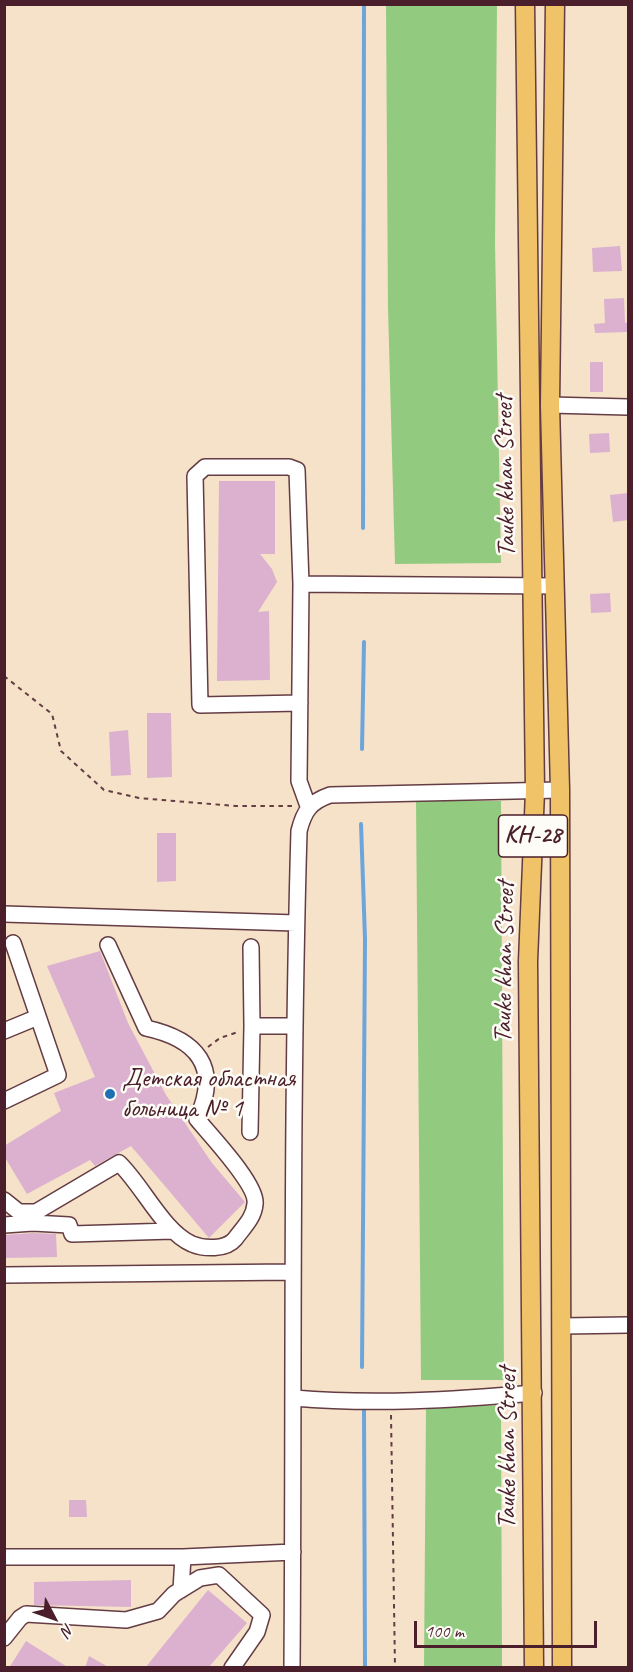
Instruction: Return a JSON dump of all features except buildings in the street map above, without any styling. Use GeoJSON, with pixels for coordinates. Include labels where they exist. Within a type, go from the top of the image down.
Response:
{"type":"FeatureCollection","features":[{"type":"Feature","properties":{"kind":"main road","name":"Tauke khan Street"},"geometry":{"type":"LineString","coordinates":[[525,4],[535,791],[528,961],[534,1393],[534,1668]]}},
{"type":"Feature","properties":{"kind":"main road","name":"Tauke khan Street"},"geometry":{"type":"LineString","coordinates":[[555,4],[550,405],[560,790],[559,1143],[562,1326],[562,1668]]}},
{"type":"Feature","properties":{"kind":"street"},"geometry":{"type":"LineString","coordinates":[[550,405],[628,407]]}},
{"type":"Feature","properties":{"kind":"street"},"geometry":{"type":"LineString","coordinates":[[292,1668],[294,1398],[291,1272],[296,923],[299,831],[308,806],[299,781],[300,703],[301,584],[297,470],[289,467],[205,467],[195,476],[200,705],[300,703]]}},
{"type":"Feature","properties":{"kind":"street"},"geometry":{"type":"LineString","coordinates":[[301,584],[555,586]]}},
{"type":"Feature","properties":{"kind":"street"},"geometry":{"type":"LineString","coordinates":[[308,806],[330,795],[560,790]]}},
{"type":"Feature","properties":{"kind":"street"},"geometry":{"type":"LineString","coordinates":[[4,914],[296,923]]}},
{"type":"Feature","properties":{"kind":"street"},"geometry":{"type":"LineString","coordinates":[[19,1212],[36,1212],[119,1163],[135,1178],[172,1231],[192,1244],[210,1248],[232,1242],[249,1221],[256,1203],[252,1187],[196,1119],[205,1101],[206,1076],[198,1055],[188,1044],[165,1032],[146,1028],[108,945]]}},
{"type":"Feature","properties":{"kind":"street"},"geometry":{"type":"LineString","coordinates":[[250,1132],[251,947]]}},
{"type":"Feature","properties":{"kind":"street"},"geometry":{"type":"LineString","coordinates":[[4,1101],[58,1075],[38,1017],[11,951]]}},
{"type":"Feature","properties":{"kind":"street"},"geometry":{"type":"LineString","coordinates":[[4,1031],[38,1017]]}},
{"type":"Feature","properties":{"kind":"street"},"geometry":{"type":"LineString","coordinates":[[252,1028],[295,1026]]}},
{"type":"Feature","properties":{"kind":"street"},"geometry":{"type":"LineString","coordinates":[[4,1200],[33,1223]]}},
{"type":"Feature","properties":{"kind":"street"},"geometry":{"type":"LineString","coordinates":[[4,1225],[33,1223],[69,1225],[72,1234],[172,1231]]}},
{"type":"Feature","properties":{"kind":"street"},"geometry":{"type":"LineString","coordinates":[[4,1275],[291,1272]]}},
{"type":"Feature","properties":{"kind":"street"},"geometry":{"type":"LineString","coordinates":[[562,1326],[628,1325]]}},
{"type":"Feature","properties":{"kind":"street"},"geometry":{"type":"LineString","coordinates":[[294,1398],[339,1402],[431,1402],[534,1393]]}},
{"type":"Feature","properties":{"kind":"street"},"geometry":{"type":"LineString","coordinates":[[4,1557],[183,1557],[293,1552]]}},
{"type":"Feature","properties":{"kind":"street"},"geometry":{"type":"LineString","coordinates":[[181,1590],[183,1557]]}},
{"type":"Feature","properties":{"kind":"street"},"geometry":{"type":"LineString","coordinates":[[4,1638],[12,1617],[27,1614],[126,1620],[159,1611],[181,1590],[200,1578],[219,1575],[262,1614],[257,1632],[232,1668]]}},
{"type":"Feature","properties":{"kind":"path"},"geometry":{"type":"LineString","coordinates":[[4,676],[52,714],[61,751],[104,790],[139,798],[235,806],[308,806]]}},
{"type":"Feature","properties":{"kind":"path"},"geometry":{"type":"LineString","coordinates":[[198,1055],[220,1038],[252,1028]]}},
{"type":"Feature","properties":{"kind":"path"},"geometry":{"type":"LineString","coordinates":[[391,1402],[396,1668]]}},
{"type":"Feature","properties":{"kind":"green space"},"geometry":{"type":"Polygon","coordinates":[[[386,5],[497,5],[495,243],[501,563],[395,564],[388,308],[386,5]]]}},
{"type":"Feature","properties":{"kind":"green space"},"geometry":{"type":"Polygon","coordinates":[[[416,801],[501,801],[504,1380],[421,1380],[416,801]]]}},
{"type":"Feature","properties":{"kind":"green space"},"geometry":{"type":"Polygon","coordinates":[[[501,1405],[502,1667],[424,1667],[426,1409],[501,1405]]]}},
{"type":"Feature","properties":{"kind":"waterway"},"geometry":{"type":"LineString","coordinates":[[363,528],[364,4]]}},
{"type":"Feature","properties":{"kind":"waterway"},"geometry":{"type":"LineString","coordinates":[[362,749],[364,642]]}},
{"type":"Feature","properties":{"kind":"waterway"},"geometry":{"type":"LineString","coordinates":[[361,824],[365,939],[362,1367]]}},
{"type":"Feature","properties":{"kind":"waterway"},"geometry":{"type":"LineString","coordinates":[[364,1410],[365,1668]]}},
{"type":"Feature","properties":{"kind":"place","name":"Детская областная больница № 1"},"geometry":{"type":"Point","coordinates":[110,1094]}}]}
